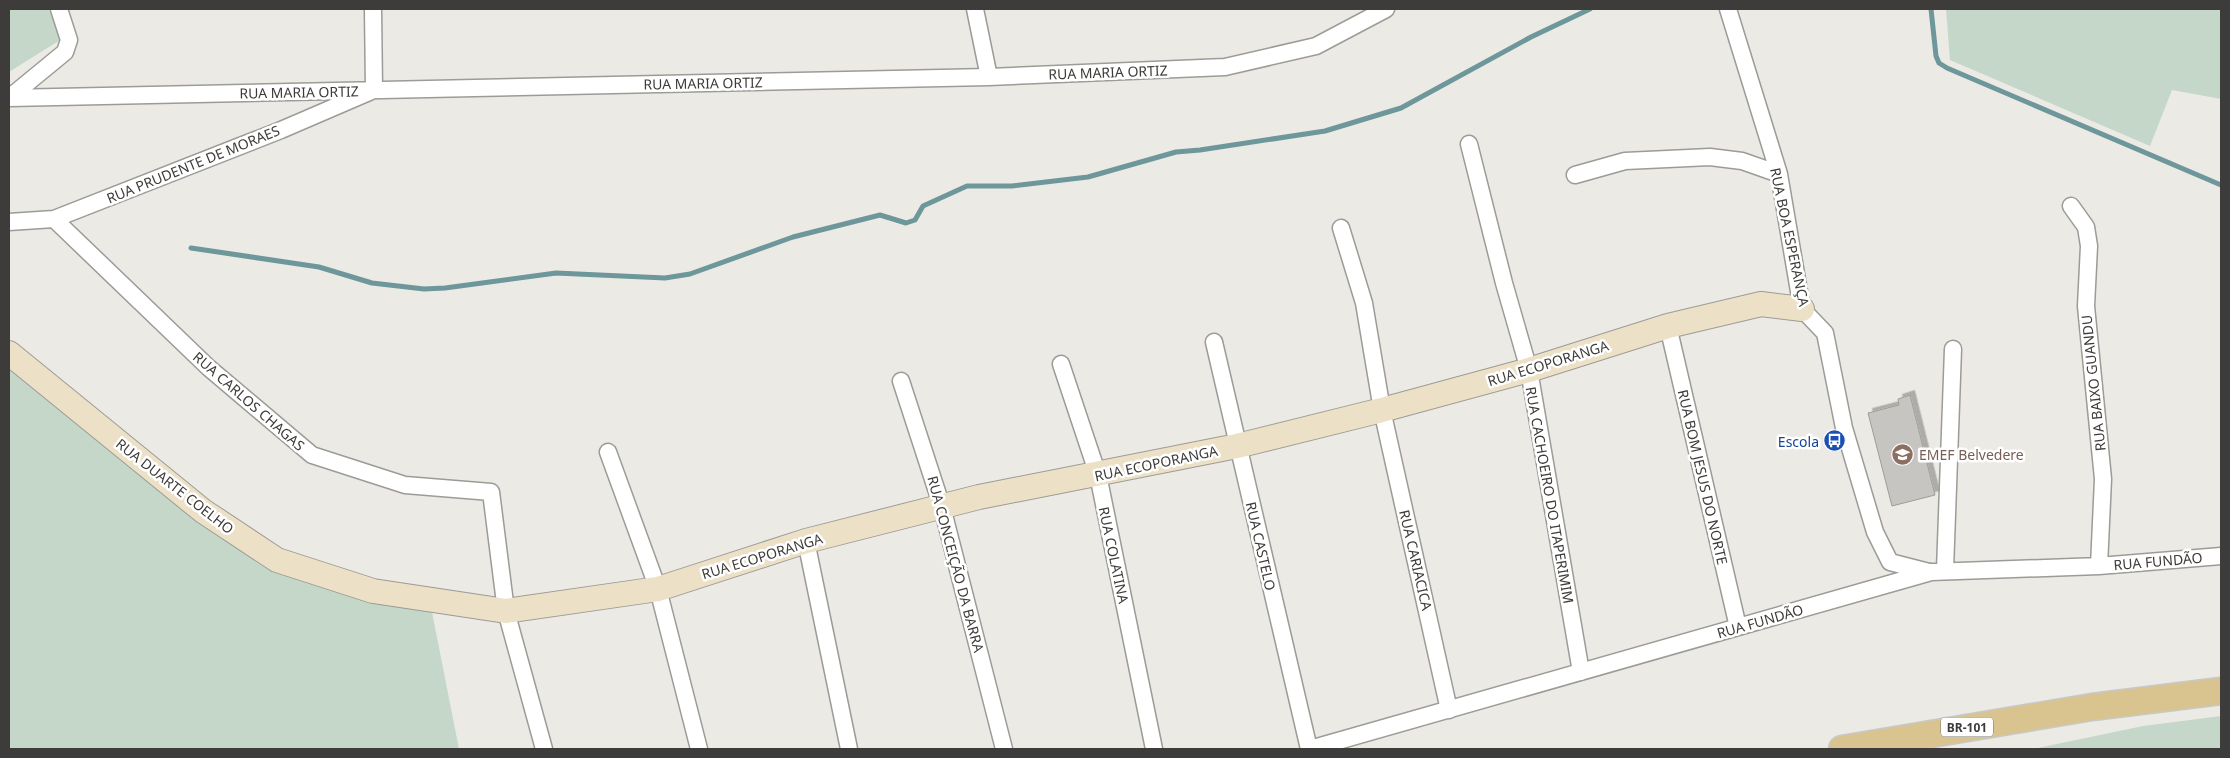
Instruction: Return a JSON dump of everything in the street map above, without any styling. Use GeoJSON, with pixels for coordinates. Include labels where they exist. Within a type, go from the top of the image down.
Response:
{"type":"FeatureCollection","features":[{"type":"Feature","properties":{"kind":"main road","name":"BR-101"},"geometry":{"type":"LineString","coordinates":[[1842,749],[2092,707],[2221,691]]}},
{"type":"Feature","properties":{"kind":"main road"},"geometry":{"type":"LineString","coordinates":[[2092,707],[2221,701]]}},
{"type":"Feature","properties":{"kind":"street"},"geometry":{"type":"LineString","coordinates":[[9,98],[65,52],[69,40],[59,9]]}},
{"type":"Feature","properties":{"kind":"street"},"geometry":{"type":"LineString","coordinates":[[373,9],[374,90]]}},
{"type":"Feature","properties":{"kind":"street"},"geometry":{"type":"LineString","coordinates":[[976,9],[990,77]]}},
{"type":"Feature","properties":{"kind":"street","name":"RUA MARIA ORTIZ"},"geometry":{"type":"LineString","coordinates":[[9,98],[990,77],[1226,67],[1316,46],[1386,9]]}},
{"type":"Feature","properties":{"kind":"street","name":"RUA BOA ESPERANÇA"},"geometry":{"type":"LineString","coordinates":[[1728,9],[1779,174],[1802,309],[1825,333],[1844,428],[1875,532],[1890,562],[1938,571]]}},
{"type":"Feature","properties":{"kind":"street","name":"RUA PRUDENTE DE MORAES"},"geometry":{"type":"LineString","coordinates":[[9,222],[54,219],[281,130],[374,90]]}},
{"type":"Feature","properties":{"kind":"street","name":"RUA CACHOEIRO DO ITAPERIMIM"},"geometry":{"type":"LineString","coordinates":[[1469,144],[1504,283],[1529,370],[1582,672]]}},
{"type":"Feature","properties":{"kind":"street"},"geometry":{"type":"LineString","coordinates":[[1575,176],[1624,161],[1710,157],[1742,161],[1779,174]]}},
{"type":"Feature","properties":{"kind":"street","name":"RUA BAIXO GUANDU"},"geometry":{"type":"LineString","coordinates":[[2071,206],[2086,226],[2088,246],[2086,306],[2103,479],[2099,566]]}},
{"type":"Feature","properties":{"kind":"street","name":"RUA CARLOS CHAGAS"},"geometry":{"type":"LineString","coordinates":[[54,219],[210,368],[312,455],[405,484],[491,492],[506,611]]}},
{"type":"Feature","properties":{"kind":"street","name":"RUA CARIACICA"},"geometry":{"type":"LineString","coordinates":[[1340,228],[1364,303],[1382,410],[1449,710]]}},
{"type":"Feature","properties":{"kind":"street","name":"RUA ECOPORANGA"},"geometry":{"type":"LineString","coordinates":[[506,611],[658,589],[806,541],[979,497],[1237,446],[1382,410],[1529,370],[1668,326],[1762,304],[1802,309]]}},
{"type":"Feature","properties":{"kind":"street","name":"RUA BOM JESUS DO NORTE"},"geometry":{"type":"LineString","coordinates":[[1668,326],[1738,627]]}},
{"type":"Feature","properties":{"kind":"street","name":"RUA CASTELO"},"geometry":{"type":"LineString","coordinates":[[1214,342],[1310,749]]}},
{"type":"Feature","properties":{"kind":"street"},"geometry":{"type":"LineString","coordinates":[[1938,571],[1953,349]]}},
{"type":"Feature","properties":{"kind":"street","name":"RUA DUARTE COELHO"},"geometry":{"type":"LineString","coordinates":[[9,353],[203,511],[277,560],[373,591],[506,611]]}},
{"type":"Feature","properties":{"kind":"street","name":"RUA COLATINA"},"geometry":{"type":"LineString","coordinates":[[1061,364],[1098,475],[1154,749]]}},
{"type":"Feature","properties":{"kind":"street","name":"RUA CONCEIÇÃO DA BARRA"},"geometry":{"type":"LineString","coordinates":[[901,381],[942,507],[1004,749]]}},
{"type":"Feature","properties":{"kind":"street"},"geometry":{"type":"LineString","coordinates":[[608,452],[658,589],[699,749]]}},
{"type":"Feature","properties":{"kind":"street"},"geometry":{"type":"LineString","coordinates":[[806,541],[849,749]]}},
{"type":"Feature","properties":{"kind":"street","name":"RUA FUNDÃO"},"geometry":{"type":"LineString","coordinates":[[1310,749],[1938,571],[2099,566],[2221,556]]}},
{"type":"Feature","properties":{"kind":"street"},"geometry":{"type":"LineString","coordinates":[[506,611],[544,749]]}},
{"type":"Feature","properties":{"kind":"green space"},"geometry":{"type":"Polygon","coordinates":[[[9,9],[48,9],[65,37],[9,72],[9,9]]]}},
{"type":"Feature","properties":{"kind":"green space"},"geometry":{"type":"Polygon","coordinates":[[[1946,9],[2221,9],[2221,99],[2172,90],[2150,146],[1950,60],[1946,9]]]}},
{"type":"Feature","properties":{"kind":"green space"},"geometry":{"type":"Polygon","coordinates":[[[9,351],[250,546],[430,602],[459,749],[9,749],[9,351]]]}},
{"type":"Feature","properties":{"kind":"green space"},"geometry":{"type":"Polygon","coordinates":[[[2221,716],[2221,749],[2033,749],[2143,726],[2221,716]]]}},
{"type":"Feature","properties":{"kind":"building"},"geometry":{"type":"Polygon","coordinates":[[[1910,395],[1935,495],[1892,506],[1868,413],[1899,405],[1898,399],[1910,395]]]}},
{"type":"Feature","properties":{"kind":"waterway"},"geometry":{"type":"LineString","coordinates":[[191,248],[319,267],[372,283],[424,289],[445,288],[556,273],[665,278],[690,274],[793,237],[880,215],[906,223],[915,220],[923,206],[967,186],[1012,186],[1088,177],[1176,152],[1325,131],[1401,108],[1531,37],[1590,9]]}},
{"type":"Feature","properties":{"kind":"waterway"},"geometry":{"type":"LineString","coordinates":[[1931,9],[1936,56],[1939,63],[1947,68],[2221,185]]}},
{"type":"Feature","properties":{"kind":"place","name":"Escola"},"geometry":{"type":"Point","coordinates":[1835,441]}},
{"type":"Feature","properties":{"kind":"place","name":"EMEF Belvedere"},"geometry":{"type":"Point","coordinates":[1903,454]}}]}
